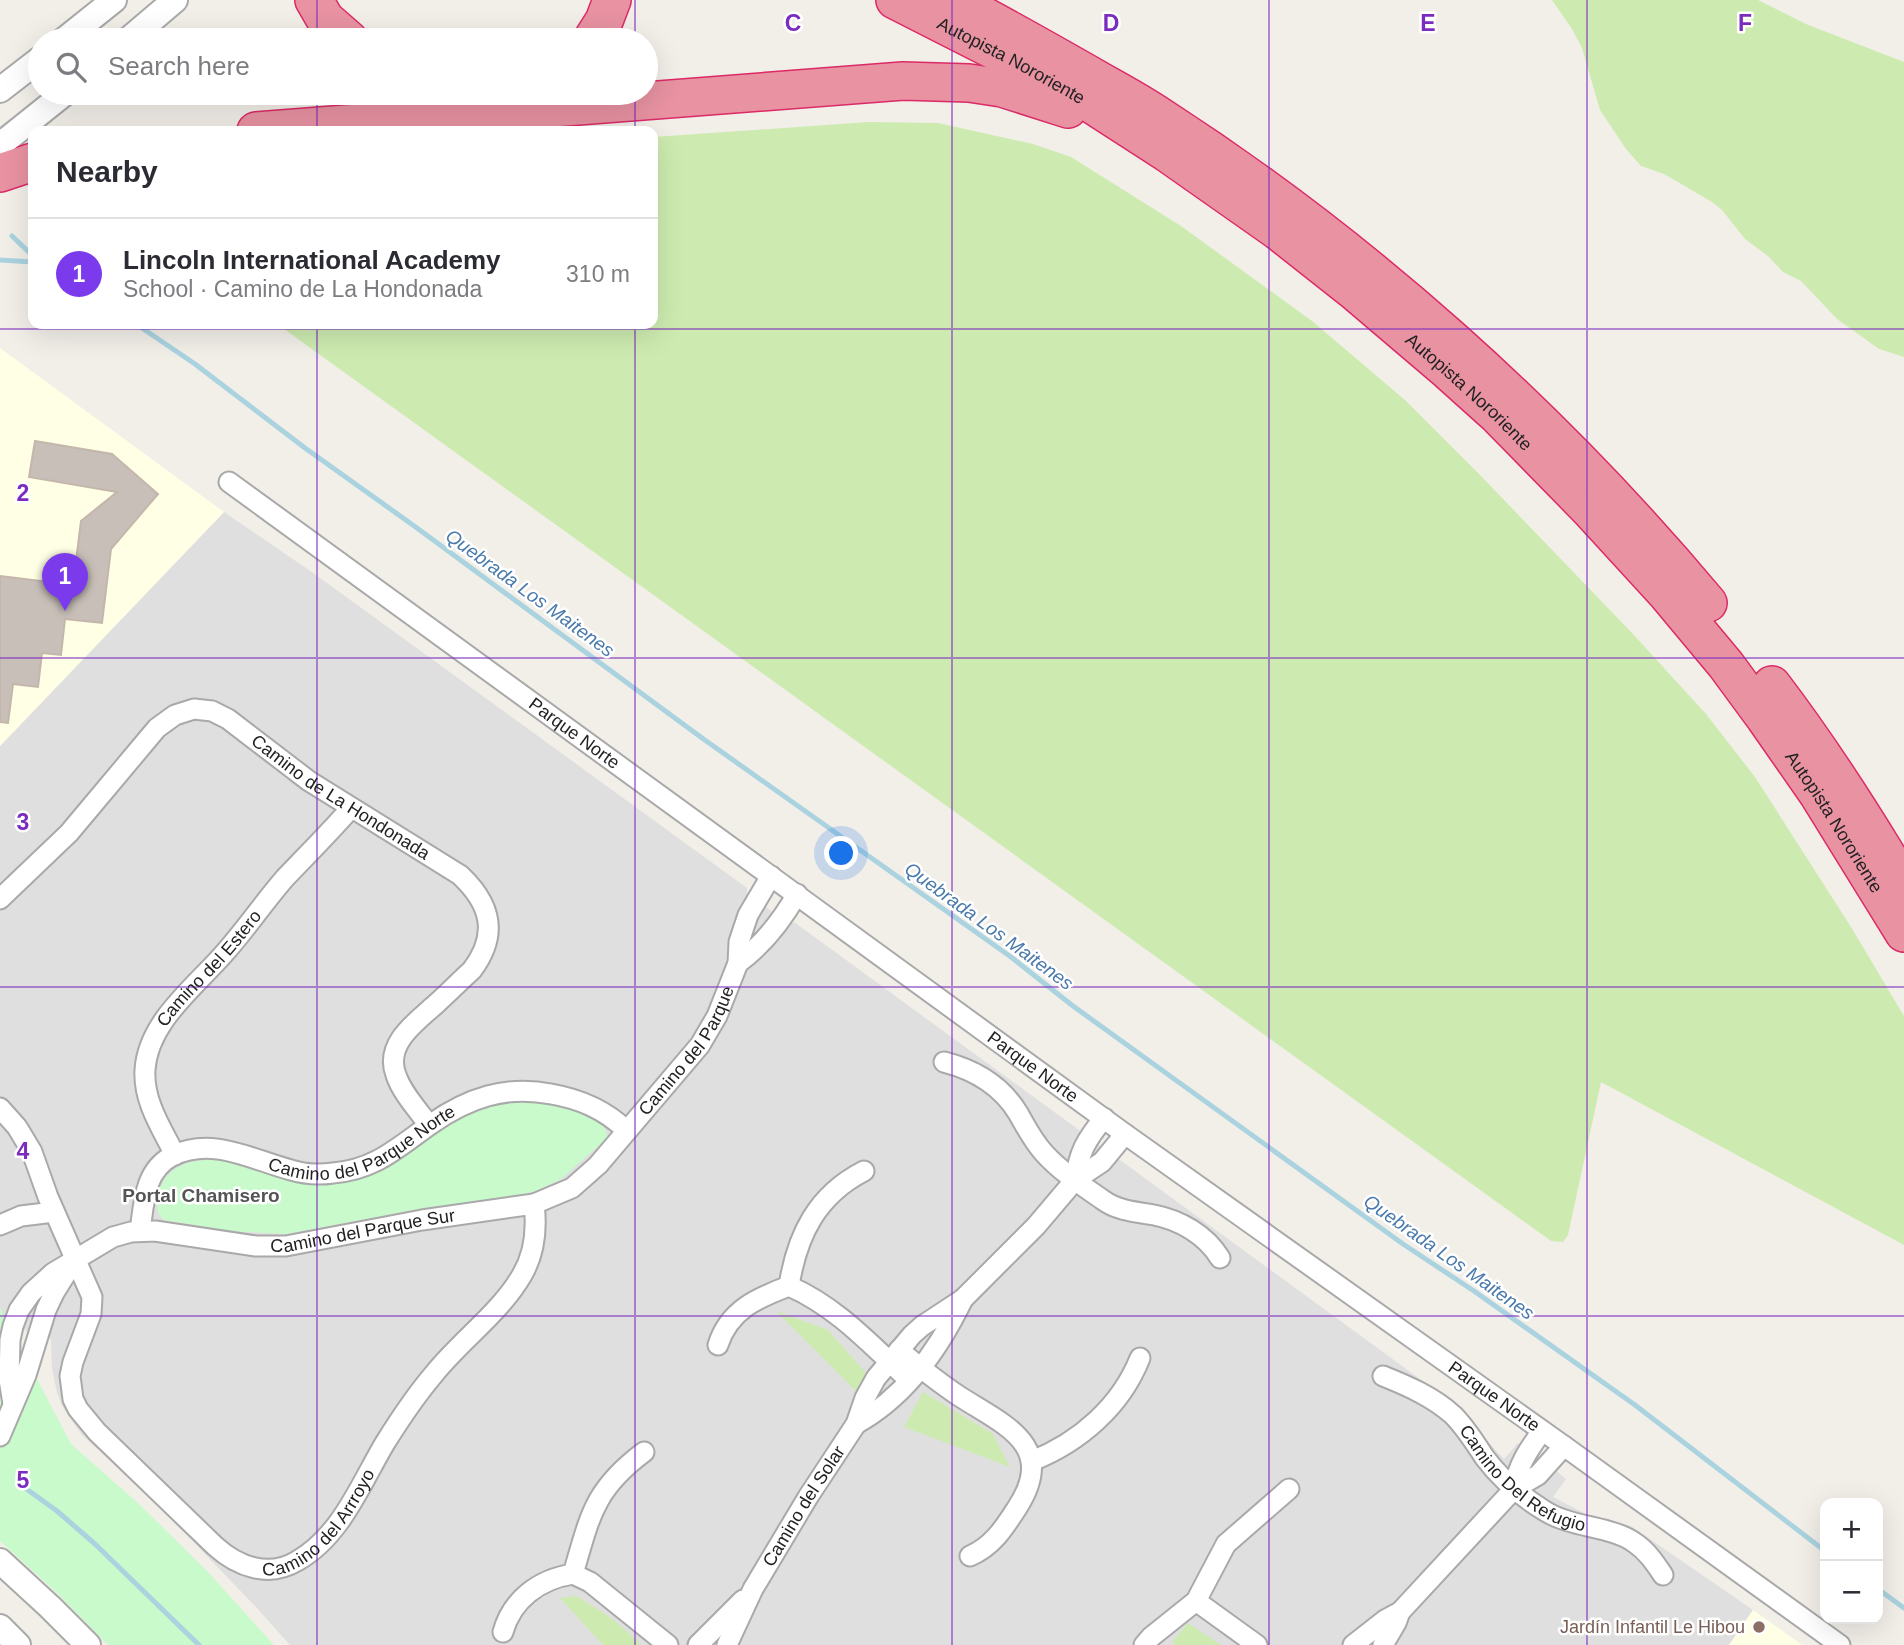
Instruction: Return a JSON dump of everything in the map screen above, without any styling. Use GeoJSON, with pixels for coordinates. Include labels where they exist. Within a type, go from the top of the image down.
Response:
{"type":"FeatureCollection","features":[{"type":"Feature","properties":{"kind":"highway"},"geometry":{"type":"LineString","coordinates":[[314,0],[334,28]]}},
{"type":"Feature","properties":{"kind":"highway"},"geometry":{"type":"LineString","coordinates":[[599,28],[612,0]]}},
{"type":"Feature","properties":{"kind":"highway","name":"Autopista Nororiente"},"geometry":{"type":"LineString","coordinates":[[895,0],[1017,62],[1088,102],[1167,153],[1278,231],[1381,313],[1497,415],[1666,593],[1742,686],[1818,794],[1904,933]]}},
{"type":"Feature","properties":{"kind":"highway","name":"Autopista Nororiente"},"geometry":{"type":"LineString","coordinates":[[954,0],[1161,116],[1279,199],[1399,293],[1493,377],[1612,495],[1730,630],[1852,799],[1904,884]]}},
{"type":"Feature","properties":{"kind":"highway"},"geometry":{"type":"LineString","coordinates":[[1009,0],[1161,116]]}},
{"type":"Feature","properties":{"kind":"highway"},"geometry":{"type":"LineString","coordinates":[[658,99],[868,82],[969,83],[1002,88],[1080,113],[1167,153]]}},
{"type":"Feature","properties":{"kind":"highway"},"geometry":{"type":"LineString","coordinates":[[318,126],[581,105]]}},
{"type":"Feature","properties":{"kind":"highway"},"geometry":{"type":"LineString","coordinates":[[0,173],[28,164]]}},
{"type":"Feature","properties":{"kind":"street"},"geometry":{"type":"LineString","coordinates":[[79,28],[114,0]]}},
{"type":"Feature","properties":{"kind":"street"},"geometry":{"type":"LineString","coordinates":[[142,28],[175,0]]}},
{"type":"Feature","properties":{"kind":"street"},"geometry":{"type":"LineString","coordinates":[[0,90],[28,68]]}},
{"type":"Feature","properties":{"kind":"street"},"geometry":{"type":"LineString","coordinates":[[0,145],[50,105]]}},
{"type":"Feature","properties":{"kind":"street","name":"Parque Norte"},"geometry":{"type":"LineString","coordinates":[[229,482],[1125,1134],[1840,1645]]}},
{"type":"Feature","properties":{"kind":"street","name":"Camino de La Hondonada"},"geometry":{"type":"LineString","coordinates":[[0,898],[69,833],[166,720],[194,709],[206,710],[228,719],[309,781],[460,875],[478,894],[487,915],[487,939],[480,960],[414,1024],[397,1045],[394,1054],[394,1073],[429,1125]]}},
{"type":"Feature","properties":{"kind":"street","name":"Camino del Estero"},"geometry":{"type":"LineString","coordinates":[[175,1155],[146,1092],[146,1058],[157,1033],[177,1004],[226,952],[285,879],[351,808]]}},
{"type":"Feature","properties":{"kind":"street","name":"Camino del Parque"},"geometry":{"type":"LineString","coordinates":[[626,1130],[658,1096],[699,1045],[722,1003],[737,963],[743,926],[771,876]]}},
{"type":"Feature","properties":{"kind":"street","name":"Camino del Parque"},"geometry":{"type":"LineString","coordinates":[[737,963],[753,952],[767,937],[797,894]]}},
{"type":"Feature","properties":{"kind":"street"},"geometry":{"type":"LineString","coordinates":[[944,1062],[974,1072],[998,1088],[1044,1153],[1075,1180],[1112,1206],[1168,1219],[1189,1228],[1210,1244],[1220,1258]]}},
{"type":"Feature","properties":{"kind":"street","name":"Camino del Parque Norte"},"geometry":{"type":"LineString","coordinates":[[175,1155],[208,1149],[230,1150],[294,1171],[336,1173],[363,1167],[387,1157],[447,1112],[480,1097],[526,1090],[560,1095],[589,1104],[612,1116],[626,1130]]}},
{"type":"Feature","properties":{"kind":"street","name":"Camino del Arrroyo"},"geometry":{"type":"LineString","coordinates":[[0,1108],[26,1141],[54,1212],[89,1288],[92,1305],[70,1376],[73,1399],[78,1409],[91,1425],[223,1553],[252,1568],[274,1569],[295,1563],[309,1553],[339,1522],[417,1395],[449,1356],[518,1282],[532,1252],[536,1229],[534,1204]]}},
{"type":"Feature","properties":{"kind":"street","name":"Camino del Solar"},"geometry":{"type":"LineString","coordinates":[[1075,1180],[1082,1147],[1104,1118]]}},
{"type":"Feature","properties":{"kind":"street","name":"Camino del Parque Sur"},"geometry":{"type":"LineString","coordinates":[[75,1259],[104,1240],[140,1231],[256,1246],[286,1246],[422,1220],[534,1204],[560,1195],[581,1181],[598,1165],[626,1130]]}},
{"type":"Feature","properties":{"kind":"street","name":"Camino del Solar"},"geometry":{"type":"LineString","coordinates":[[727,1645],[753,1589],[856,1424],[869,1389],[894,1356],[922,1326],[962,1299],[1036,1226],[1075,1180],[1102,1162],[1125,1134]]}},
{"type":"Feature","properties":{"kind":"street"},"geometry":{"type":"LineString","coordinates":[[140,1231],[151,1177],[159,1165],[175,1155]]}},
{"type":"Feature","properties":{"kind":"street"},"geometry":{"type":"LineString","coordinates":[[789,1286],[799,1246],[816,1212],[834,1191],[864,1171]]}},
{"type":"Feature","properties":{"kind":"street"},"geometry":{"type":"LineString","coordinates":[[0,1225],[29,1214],[54,1212]]}},
{"type":"Feature","properties":{"kind":"street"},"geometry":{"type":"LineString","coordinates":[[13,1404],[9,1367],[10,1340],[15,1318],[24,1301],[41,1282],[75,1259]]}},
{"type":"Feature","properties":{"kind":"street"},"geometry":{"type":"LineString","coordinates":[[0,1436],[26,1375],[46,1310],[75,1259]]}},
{"type":"Feature","properties":{"kind":"street"},"geometry":{"type":"LineString","coordinates":[[718,1345],[724,1329],[741,1309],[761,1297],[789,1286],[841,1316],[915,1374],[1000,1420],[1020,1439],[1032,1461],[1032,1476],[1026,1495],[1002,1531],[986,1548],[970,1556]]}},
{"type":"Feature","properties":{"kind":"street","name":"Camino del Solar"},"geometry":{"type":"LineString","coordinates":[[856,1424],[887,1403],[915,1374],[943,1337],[962,1299]]}},
{"type":"Feature","properties":{"kind":"street"},"geometry":{"type":"LineString","coordinates":[[1032,1461],[1063,1447],[1096,1422],[1128,1382],[1139,1358]]}},
{"type":"Feature","properties":{"kind":"street","name":"Camino Del Refugio"},"geometry":{"type":"LineString","coordinates":[[1383,1376],[1430,1398],[1452,1415],[1514,1489],[1547,1513],[1626,1537],[1643,1549],[1663,1575]]}},
{"type":"Feature","properties":{"kind":"street","name":"Camino Del Refugio"},"geometry":{"type":"LineString","coordinates":[[1514,1489],[1518,1470],[1542,1431]]}},
{"type":"Feature","properties":{"kind":"street","name":"Camino Del Refugio"},"geometry":{"type":"LineString","coordinates":[[1383,1645],[1401,1612],[1514,1489],[1545,1469],[1564,1446]]}},
{"type":"Feature","properties":{"kind":"street"},"geometry":{"type":"LineString","coordinates":[[573,1574],[586,1528],[598,1501],[620,1472],[644,1452]]}},
{"type":"Feature","properties":{"kind":"street"},"geometry":{"type":"LineString","coordinates":[[1144,1645],[1196,1601],[1226,1544],[1289,1489]]}},
{"type":"Feature","properties":{"kind":"street"},"geometry":{"type":"LineString","coordinates":[[0,1561],[88,1645]]}},
{"type":"Feature","properties":{"kind":"street"},"geometry":{"type":"LineString","coordinates":[[503,1632],[510,1613],[522,1598],[552,1578],[573,1574],[590,1582],[668,1645]]}},
{"type":"Feature","properties":{"kind":"street","name":"Camino del Solar"},"geometry":{"type":"LineString","coordinates":[[698,1645],[753,1589]]}},
{"type":"Feature","properties":{"kind":"street"},"geometry":{"type":"LineString","coordinates":[[1196,1601],[1257,1645]]}},
{"type":"Feature","properties":{"kind":"street","name":"Camino Del Refugio"},"geometry":{"type":"LineString","coordinates":[[1353,1645],[1385,1620],[1401,1612]]}},
{"type":"Feature","properties":{"kind":"street"},"geometry":{"type":"LineString","coordinates":[[0,1627],[18,1645]]}},
{"type":"Feature","properties":{"kind":"shaded area"},"geometry":{"type":"Polygon","coordinates":[[[0,348],[224,512],[0,746],[0,348]]]}},
{"type":"Feature","properties":{"kind":"shaded area"},"geometry":{"type":"Polygon","coordinates":[[[224,512],[309,570],[747,888],[747,894],[790,924],[794,922],[1446,1398],[1504,1459],[1518,1443],[1549,1465],[1566,1479],[1553,1497],[1586,1514],[1631,1526],[1753,1610],[1729,1645],[290,1645],[154,1501],[81,1434],[62,1406],[57,1392],[52,1369],[51,1339],[0,1322],[0,746],[224,512]]]}},
{"type":"Feature","properties":{"kind":"shaded area","name":"Jardín Infantil Le Hibou"},"geometry":{"type":"Polygon","coordinates":[[[1753,1610],[1802,1645],[1729,1645],[1753,1610]]]}},
{"type":"Feature","properties":{"kind":"green space"},"geometry":{"type":"Polygon","coordinates":[[[1552,0],[1758,0],[1806,24],[1904,62],[1904,357],[1879,349],[1837,319],[1801,281],[1783,272],[1768,256],[1745,239],[1722,210],[1712,202],[1664,174],[1641,166],[1600,110],[1582,48],[1552,0]]]}},
{"type":"Feature","properties":{"kind":"green space"},"geometry":{"type":"Polygon","coordinates":[[[869,122],[938,123],[1033,144],[1071,157],[1181,226],[1312,321],[1405,400],[1633,634],[1706,714],[1755,777],[1851,927],[1904,1016],[1904,1245],[1601,1082],[1568,1235],[1563,1242],[1551,1241],[284,329],[658,329],[658,137],[869,122]]]}},
{"type":"Feature","properties":{"kind":"green space"},"geometry":{"type":"Polygon","coordinates":[[[515,1100],[554,1104],[584,1112],[604,1127],[607,1138],[561,1179],[533,1192],[424,1208],[286,1234],[230,1231],[164,1220],[158,1213],[159,1190],[163,1181],[177,1168],[186,1164],[196,1161],[231,1160],[296,1182],[351,1176],[394,1163],[471,1111],[515,1100]]]}},
{"type":"Feature","properties":{"kind":"green space"},"geometry":{"type":"Polygon","coordinates":[[[0,1308],[71,1444],[139,1504],[208,1572],[274,1645],[108,1645],[56,1592],[0,1541],[0,1308]]]}},
{"type":"Feature","properties":{"kind":"green space"},"geometry":{"type":"Polygon","coordinates":[[[776,1311],[828,1330],[866,1373],[856,1391],[776,1311]]]}},
{"type":"Feature","properties":{"kind":"green space"},"geometry":{"type":"Polygon","coordinates":[[[923,1392],[993,1434],[1010,1467],[904,1427],[923,1392]]]}},
{"type":"Feature","properties":{"kind":"green space"},"geometry":{"type":"Polygon","coordinates":[[[577,1596],[614,1620],[642,1645],[603,1645],[560,1598],[577,1596]]]}},
{"type":"Feature","properties":{"kind":"green space"},"geometry":{"type":"Polygon","coordinates":[[[1188,1623],[1221,1645],[1176,1645],[1172,1642],[1188,1623]]]}},
{"type":"Feature","properties":{"kind":"building"},"geometry":{"type":"Polygon","coordinates":[[[35,441],[112,454],[158,494],[111,549],[102,623],[65,619],[61,655],[42,653],[38,687],[13,684],[8,723],[0,722],[0,576],[73,585],[81,521],[117,492],[29,477],[35,441]]]}},
{"type":"Feature","properties":{"kind":"waterway","name":"Quebrada Los Maitenes"},"geometry":{"type":"LineString","coordinates":[[12,236],[28,251]]}},
{"type":"Feature","properties":{"kind":"waterway"},"geometry":{"type":"LineString","coordinates":[[0,260],[28,262]]}},
{"type":"Feature","properties":{"kind":"waterway","name":"Quebrada Los Maitenes"},"geometry":{"type":"LineString","coordinates":[[143,329],[195,364],[305,448],[702,738],[1011,957],[1073,1006],[1403,1244],[1635,1405],[1820,1547]]}},
{"type":"Feature","properties":{"kind":"waterway"},"geometry":{"type":"LineString","coordinates":[[21,1485],[57,1511],[95,1544],[199,1645]]}},
{"type":"Feature","properties":{"kind":"waterway","name":"Quebrada Los Maitenes"},"geometry":{"type":"LineString","coordinates":[[1883,1593],[1904,1608]]}},
{"type":"Feature","properties":{"kind":"place","name":"Lincoln International Academy"},"geometry":{"type":"Point","coordinates":[65,611]}},
{"type":"Feature","properties":{"kind":"place","name":"Jardín Infantil Le Hibou"},"geometry":{"type":"Point","coordinates":[1759,1627]}},
{"type":"Feature","properties":{"kind":"district","name":"Portal Chamisero"},"geometry":{"type":"Point","coordinates":[201,1195]}}]}
